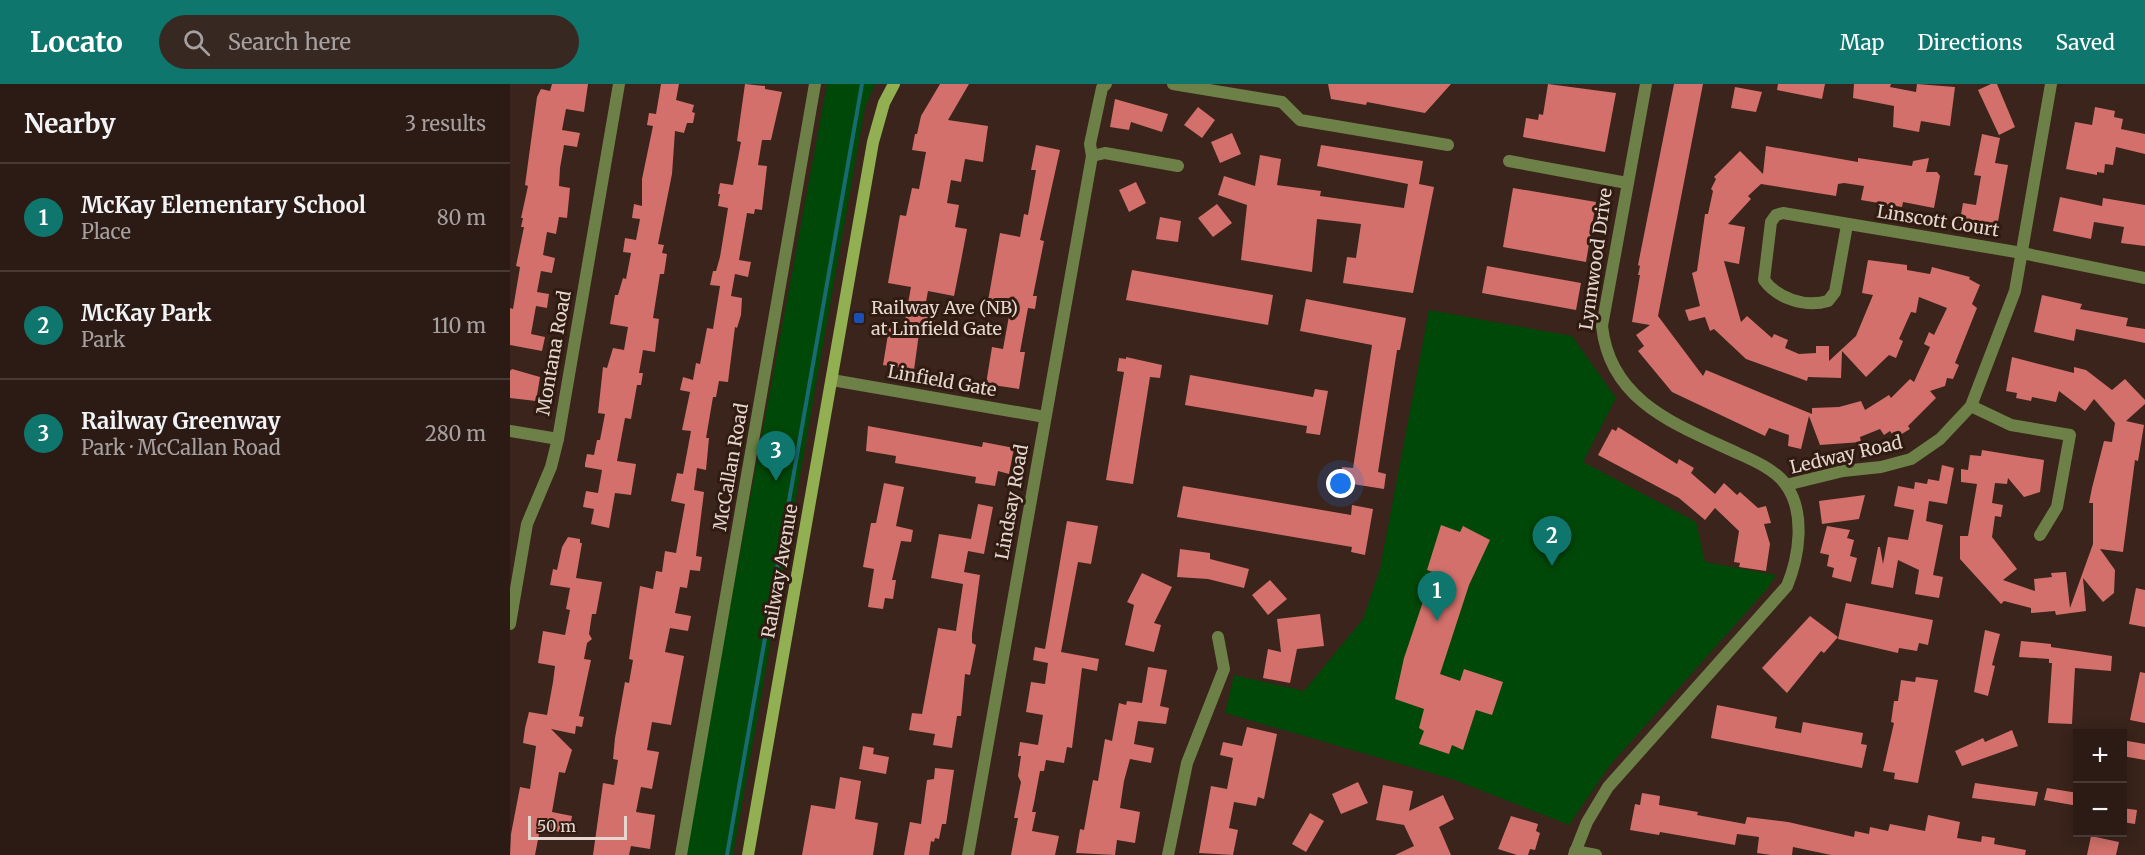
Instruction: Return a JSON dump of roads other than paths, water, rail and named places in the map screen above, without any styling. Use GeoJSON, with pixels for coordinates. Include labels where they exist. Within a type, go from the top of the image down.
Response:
{"type":"FeatureCollection","features":[{"type":"Feature","properties":{"kind":"main road","name":"Railway Avenue"},"geometry":{"type":"LineString","coordinates":[[748,855],[873,142],[884,103],[894,84]]}},
{"type":"Feature","properties":{"kind":"street","name":"Montana Road"},"geometry":{"type":"LineString","coordinates":[[510,624],[527,524],[551,466],[558,439],[619,84]]}},
{"type":"Feature","properties":{"kind":"street","name":"McCallan Road"},"geometry":{"type":"LineString","coordinates":[[681,855],[815,84]]}},
{"type":"Feature","properties":{"kind":"street","name":"Lindsay Road"},"geometry":{"type":"LineString","coordinates":[[968,855],[1092,156],[1090,144],[1102,88],[1106,84]]}},
{"type":"Feature","properties":{"kind":"street"},"geometry":{"type":"LineString","coordinates":[[1173,84],[1282,102],[1300,120],[1448,145]]}},
{"type":"Feature","properties":{"kind":"street"},"geometry":{"type":"LineString","coordinates":[[1627,183],[1646,84]]}},
{"type":"Feature","properties":{"kind":"street","name":"Ledway Road"},"geometry":{"type":"LineString","coordinates":[[1575,853],[1587,822],[1608,787],[1787,586],[1796,565],[1797,508],[1786,485],[1843,471],[1881,467],[1911,459],[1940,439],[1971,406],[2015,291],[2051,84]]}},
{"type":"Feature","properties":{"kind":"street"},"geometry":{"type":"LineString","coordinates":[[1092,156],[1105,153],[1178,166]]}},
{"type":"Feature","properties":{"kind":"street","name":"Lynnwood Drive"},"geometry":{"type":"LineString","coordinates":[[1509,161],[1627,183],[1602,326],[1604,350],[1637,397],[1662,417],[1761,465],[1786,485]]}},
{"type":"Feature","properties":{"kind":"street","name":"Linscott Court"},"geometry":{"type":"LineString","coordinates":[[1847,225],[1835,292],[1828,301],[1815,303],[1793,299],[1770,289],[1764,280],[1771,222],[1776,215],[1783,213],[2022,253],[2145,278]]}},
{"type":"Feature","properties":{"kind":"street","name":"Linfield Gate"},"geometry":{"type":"LineString","coordinates":[[832,380],[1045,417]]}},
{"type":"Feature","properties":{"kind":"street"},"geometry":{"type":"LineString","coordinates":[[1971,406],[2011,425],[2070,435],[2057,507],[2040,535]]}},
{"type":"Feature","properties":{"kind":"street"},"geometry":{"type":"LineString","coordinates":[[510,431],[558,439]]}},
{"type":"Feature","properties":{"kind":"street"},"geometry":{"type":"LineString","coordinates":[[1168,855],[1187,763],[1224,669],[1218,637]]}},
{"type":"Feature","properties":{"kind":"street"},"geometry":{"type":"LineString","coordinates":[[1575,853],[1596,855]]}},
{"type":"Feature","properties":{"kind":"waterway"},"geometry":{"type":"LineString","coordinates":[[727,855],[862,84]]}},
{"type":"Feature","properties":{"kind":"place","name":"Railway Ave (NB) at Linfield Gate"},"geometry":{"type":"Point","coordinates":[859,318]}},
{"type":"Feature","properties":{"kind":"place","name":"Railway Greenway"},"geometry":{"type":"Point","coordinates":[776,481]}},
{"type":"Feature","properties":{"kind":"place","name":"McKay Park"},"geometry":{"type":"Point","coordinates":[1552,566]}},
{"type":"Feature","properties":{"kind":"place","name":"McKay Elementary School"},"geometry":{"type":"Point","coordinates":[1437,621]}}]}
